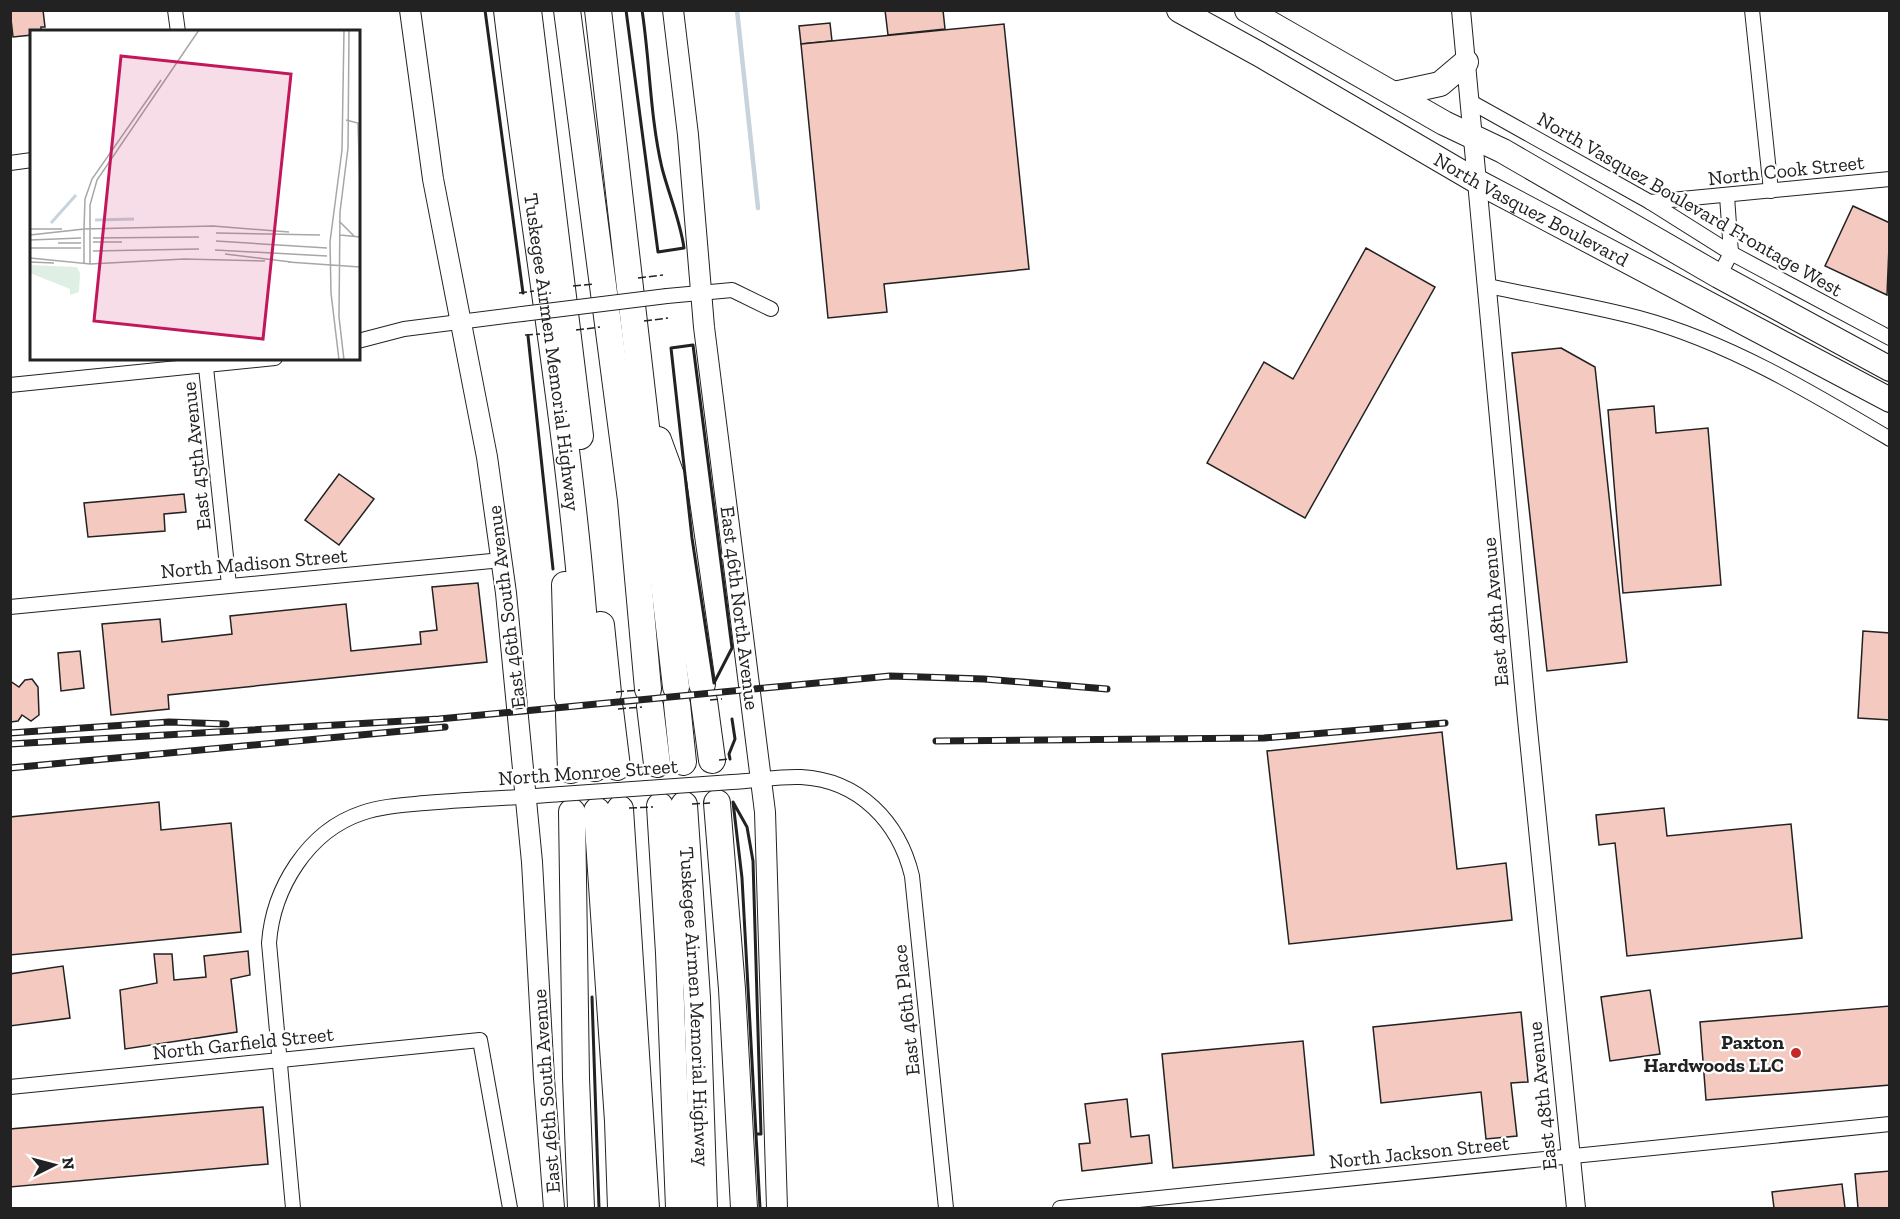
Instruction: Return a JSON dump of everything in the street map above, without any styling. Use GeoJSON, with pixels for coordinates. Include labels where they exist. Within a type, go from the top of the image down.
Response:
{"type":"FeatureCollection","features":[{"type":"Feature","properties":{"kind":"highway","name":"Tuskegee Airmen Memorial Highway"},"geometry":{"type":"LineString","coordinates":[[507,10],[527,178],[575,520],[594,768]]}},
{"type":"Feature","properties":{"kind":"highway"},"geometry":{"type":"LineString","coordinates":[[528,10],[569,330],[589,704]]}},
{"type":"Feature","properties":{"kind":"highway"},"geometry":{"type":"LineString","coordinates":[[567,10],[631,500],[657,764]]}},
{"type":"Feature","properties":{"kind":"highway"},"geometry":{"type":"LineString","coordinates":[[598,10],[683,762]]}},
{"type":"Feature","properties":{"kind":"highway","name":"North Vasquez Boulevard"},"geometry":{"type":"LineString","coordinates":[[1179,10],[1478,182],[1890,400]]}},
{"type":"Feature","properties":{"kind":"highway","name":"North Vasquez Boulevard"},"geometry":{"type":"LineString","coordinates":[[1247,10],[1394,94],[1503,151],[1719,276],[1890,369]]}},
{"type":"Feature","properties":{"kind":"highway"},"geometry":{"type":"LineString","coordinates":[[1394,94],[1440,84],[1466,62]]}},
{"type":"Feature","properties":{"kind":"highway"},"geometry":{"type":"LineString","coordinates":[[644,404],[673,481],[712,760]]}},
{"type":"Feature","properties":{"kind":"highway"},"geometry":{"type":"LineString","coordinates":[[717,803],[729,944],[744,1209]]}},
{"type":"Feature","properties":{"kind":"highway"},"geometry":{"type":"LineString","coordinates":[[582,1209],[576,1078],[588,806]]}},
{"type":"Feature","properties":{"kind":"highway"},"geometry":{"type":"LineString","coordinates":[[588,806],[618,1121],[621,1209]]}},
{"type":"Feature","properties":{"kind":"highway"},"geometry":{"type":"LineString","coordinates":[[588,806],[646,1209]]}},
{"type":"Feature","properties":{"kind":"highway","name":"Tuskegee Airmen Memorial Highway"},"geometry":{"type":"LineString","coordinates":[[679,1209],[670,964],[672,806],[697,998],[704,1209]]}},
{"type":"Feature","properties":{"kind":"main road","name":"East 46th South Avenue"},"geometry":{"type":"LineString","coordinates":[[410,10],[433,179],[487,457],[502,560],[526,796],[554,1209]]}},
{"type":"Feature","properties":{"kind":"main road","name":"East 46th North Avenue"},"geometry":{"type":"LineString","coordinates":[[673,10],[688,135],[701,292],[762,780],[777,1209]]}},
{"type":"Feature","properties":{"kind":"street"},"geometry":{"type":"LineString","coordinates":[[175,10],[178,30]]}},
{"type":"Feature","properties":{"kind":"street","name":"East 48th Avenue"},"geometry":{"type":"LineString","coordinates":[[1461,10],[1527,719],[1576,1209]]}},
{"type":"Feature","properties":{"kind":"street"},"geometry":{"type":"LineString","coordinates":[[1752,10],[1771,191]]}},
{"type":"Feature","properties":{"kind":"street","name":"North Vasquez Boulevard Frontage West"},"geometry":{"type":"LineString","coordinates":[[1471,102],[1650,202],[1731,253],[1890,338]]}},
{"type":"Feature","properties":{"kind":"street"},"geometry":{"type":"LineString","coordinates":[[10,163],[30,160]]}},
{"type":"Feature","properties":{"kind":"street","name":"North Cook Street"},"geometry":{"type":"LineString","coordinates":[[1650,202],[1890,179]]}},
{"type":"Feature","properties":{"kind":"street"},"geometry":{"type":"LineString","coordinates":[[1719,276],[1731,253],[1726,196]]}},
{"type":"Feature","properties":{"kind":"street"},"geometry":{"type":"LineString","coordinates":[[1488,286],[1641,319],[1710,344],[1810,392],[1890,439]]}},
{"type":"Feature","properties":{"kind":"street"},"geometry":{"type":"LineString","coordinates":[[360,340],[388,333],[461,322],[701,292],[732,290],[771,309]]}},
{"type":"Feature","properties":{"kind":"street"},"geometry":{"type":"LineString","coordinates":[[10,385],[240,360]]}},
{"type":"Feature","properties":{"kind":"street","name":"East 45th Avenue"},"geometry":{"type":"LineString","coordinates":[[206,362],[229,585]]}},
{"type":"Feature","properties":{"kind":"street","name":"North Madison Street"},"geometry":{"type":"LineString","coordinates":[[10,607],[502,560]]}},
{"type":"Feature","properties":{"kind":"street","name":"North Monroe Street"},"geometry":{"type":"LineString","coordinates":[[278,1059],[269,953],[270,930],[284,886],[302,856],[328,831],[362,813],[391,806],[526,796],[588,806],[732,782],[802,777],[828,783],[855,794],[881,814]]}},
{"type":"Feature","properties":{"kind":"street","name":"East 46th Place"},"geometry":{"type":"LineString","coordinates":[[881,814],[899,841],[912,876],[946,1209]]}},
{"type":"Feature","properties":{"kind":"street","name":"North Garfield Street"},"geometry":{"type":"LineString","coordinates":[[10,1087],[480,1040],[510,1209]]}},
{"type":"Feature","properties":{"kind":"street"},"geometry":{"type":"LineString","coordinates":[[278,1059],[293,1209]]}},
{"type":"Feature","properties":{"kind":"street","name":"North Jackson Street"},"geometry":{"type":"LineString","coordinates":[[1060,1209],[1890,1124]]}},
{"type":"Feature","properties":{"kind":"building"},"geometry":{"type":"Polygon","coordinates":[[[10,10],[43,10],[45,27],[41,27],[41,30],[30,30],[30,35],[13,37],[10,10]]]}},
{"type":"Feature","properties":{"kind":"building"},"geometry":{"type":"Polygon","coordinates":[[[885,10],[943,10],[945,29],[888,35],[885,10]]]}},
{"type":"Feature","properties":{"kind":"building"},"geometry":{"type":"Polygon","coordinates":[[[830,23],[832,41],[801,44],[799,26],[830,23]]]}},
{"type":"Feature","properties":{"kind":"building"},"geometry":{"type":"Polygon","coordinates":[[[1004,24],[1029,269],[884,284],[887,312],[828,318],[801,44],[1004,24]]]}},
{"type":"Feature","properties":{"kind":"building"},"geometry":{"type":"Polygon","coordinates":[[[1853,206],[1890,223],[1887,295],[1825,266],[1853,206]]]}},
{"type":"Feature","properties":{"kind":"building"},"geometry":{"type":"Polygon","coordinates":[[[1366,248],[1435,287],[1305,518],[1207,463],[1264,362],[1293,379],[1366,248]]]}},
{"type":"Feature","properties":{"kind":"building"},"geometry":{"type":"Polygon","coordinates":[[[1561,348],[1595,367],[1627,662],[1547,671],[1512,353],[1561,348]]]}},
{"type":"Feature","properties":{"kind":"building"},"geometry":{"type":"Polygon","coordinates":[[[1654,406],[1656,433],[1708,428],[1721,585],[1623,593],[1608,410],[1654,406]]]}},
{"type":"Feature","properties":{"kind":"building"},"geometry":{"type":"Polygon","coordinates":[[[339,474],[374,499],[339,545],[305,520],[339,474]]]}},
{"type":"Feature","properties":{"kind":"building"},"geometry":{"type":"Polygon","coordinates":[[[184,494],[186,512],[164,514],[165,531],[88,537],[84,503],[184,494]]]}},
{"type":"Feature","properties":{"kind":"building"},"geometry":{"type":"Polygon","coordinates":[[[478,583],[487,662],[168,695],[169,709],[111,715],[102,624],[160,619],[162,642],[232,634],[230,616],[346,604],[351,651],[421,644],[420,632],[437,630],[432,587],[478,583]]]}},
{"type":"Feature","properties":{"kind":"building"},"geometry":{"type":"Polygon","coordinates":[[[1863,631],[1890,633],[1890,720],[1858,718],[1863,631]]]}},
{"type":"Feature","properties":{"kind":"building"},"geometry":{"type":"Polygon","coordinates":[[[80,651],[84,688],[61,691],[58,653],[80,651]]]}},
{"type":"Feature","properties":{"kind":"building"},"geometry":{"type":"Polygon","coordinates":[[[32,679],[38,687],[39,715],[31,721],[22,715],[18,721],[11,722],[10,681],[19,687],[25,680],[32,679]]]}},
{"type":"Feature","properties":{"kind":"building"},"geometry":{"type":"Polygon","coordinates":[[[1442,732],[1457,869],[1506,863],[1512,920],[1289,944],[1267,751],[1442,732]]]}},
{"type":"Feature","properties":{"kind":"building"},"geometry":{"type":"Polygon","coordinates":[[[159,802],[161,830],[231,823],[241,932],[10,955],[10,817],[159,802]]]}},
{"type":"Feature","properties":{"kind":"building"},"geometry":{"type":"Polygon","coordinates":[[[1664,808],[1667,836],[1791,824],[1802,938],[1627,956],[1615,843],[1599,845],[1596,815],[1664,808]]]}},
{"type":"Feature","properties":{"kind":"building"},"geometry":{"type":"Polygon","coordinates":[[[248,951],[250,975],[231,979],[237,1032],[125,1049],[120,990],[157,983],[154,954],[172,954],[174,980],[206,977],[204,956],[248,951]]]}},
{"type":"Feature","properties":{"kind":"building"},"geometry":{"type":"Polygon","coordinates":[[[63,966],[70,1018],[10,1026],[10,974],[63,966]]]}},
{"type":"Feature","properties":{"kind":"building"},"geometry":{"type":"Polygon","coordinates":[[[1650,990],[1660,1054],[1610,1061],[1601,997],[1650,990]]]}},
{"type":"Feature","properties":{"kind":"building","name":"Paxton Hardwoods LLC"},"geometry":{"type":"Polygon","coordinates":[[[1890,1006],[1890,1085],[1706,1100],[1700,1022],[1890,1006]]]}},
{"type":"Feature","properties":{"kind":"building"},"geometry":{"type":"Polygon","coordinates":[[[1521,1012],[1528,1082],[1511,1083],[1517,1136],[1486,1139],[1481,1092],[1381,1103],[1373,1027],[1521,1012]]]}},
{"type":"Feature","properties":{"kind":"building"},"geometry":{"type":"Polygon","coordinates":[[[1303,1041],[1314,1155],[1173,1168],[1162,1054],[1303,1041]]]}},
{"type":"Feature","properties":{"kind":"building"},"geometry":{"type":"Polygon","coordinates":[[[1127,1099],[1131,1137],[1149,1135],[1152,1163],[1082,1171],[1079,1144],[1090,1143],[1085,1104],[1127,1099]]]}},
{"type":"Feature","properties":{"kind":"building"},"geometry":{"type":"Polygon","coordinates":[[[263,1107],[268,1164],[10,1187],[10,1129],[263,1107]]]}},
{"type":"Feature","properties":{"kind":"building"},"geometry":{"type":"Polygon","coordinates":[[[1890,1171],[1890,1208],[1858,1208],[1855,1174],[1890,1171]]]}},
{"type":"Feature","properties":{"kind":"building"},"geometry":{"type":"Polygon","coordinates":[[[1842,1184],[1845,1208],[1774,1208],[1772,1192],[1842,1184]]]}},
{"type":"Feature","properties":{"kind":"waterway"},"geometry":{"type":"LineString","coordinates":[[737,10],[758,208]]}},
{"type":"Feature","properties":{"kind":"railway"},"geometry":{"type":"LineString","coordinates":[[10,744],[439,719],[890,676],[984,679],[1107,689]]}},
{"type":"Feature","properties":{"kind":"railway"},"geometry":{"type":"LineString","coordinates":[[10,733],[169,722],[226,724]]}},
{"type":"Feature","properties":{"kind":"railway"},"geometry":{"type":"LineString","coordinates":[[936,741],[1264,738],[1445,723]]}},
{"type":"Feature","properties":{"kind":"railway"},"geometry":{"type":"LineString","coordinates":[[10,768],[445,727]]}},
{"type":"Feature","properties":{"kind":"fence"},"geometry":{"type":"LineString","coordinates":[[638,278],[663,275]]}},
{"type":"Feature","properties":{"kind":"fence"},"geometry":{"type":"LineString","coordinates":[[573,286],[594,284]]}},
{"type":"Feature","properties":{"kind":"fence"},"geometry":{"type":"LineString","coordinates":[[519,293],[534,291]]}},
{"type":"Feature","properties":{"kind":"fence"},"geometry":{"type":"LineString","coordinates":[[644,321],[668,318]]}},
{"type":"Feature","properties":{"kind":"fence"},"geometry":{"type":"LineString","coordinates":[[576,330],[600,327]]}},
{"type":"Feature","properties":{"kind":"fence"},"geometry":{"type":"LineString","coordinates":[[525,335],[540,334]]}},
{"type":"Feature","properties":{"kind":"fence"},"geometry":{"type":"LineString","coordinates":[[616,692],[640,690]]}},
{"type":"Feature","properties":{"kind":"fence"},"geometry":{"type":"LineString","coordinates":[[710,700],[722,699]]}},
{"type":"Feature","properties":{"kind":"fence"},"geometry":{"type":"LineString","coordinates":[[618,709],[642,707]]}},
{"type":"Feature","properties":{"kind":"fence"},"geometry":{"type":"LineString","coordinates":[[719,760],[730,759]]}},
{"type":"Feature","properties":{"kind":"fence"},"geometry":{"type":"LineString","coordinates":[[627,766],[648,765]]}},
{"type":"Feature","properties":{"kind":"fence"},"geometry":{"type":"LineString","coordinates":[[692,804],[710,803]]}},
{"type":"Feature","properties":{"kind":"fence"},"geometry":{"type":"LineString","coordinates":[[629,808],[653,807]]}},
{"type":"Feature","properties":{"kind":"wall"},"geometry":{"type":"LineString","coordinates":[[485,10],[523,293]]}},
{"type":"Feature","properties":{"kind":"wall"},"geometry":{"type":"LineString","coordinates":[[626,10],[658,252],[684,248],[658,149],[642,10]]}},
{"type":"Feature","properties":{"kind":"wall"},"geometry":{"type":"LineString","coordinates":[[528,336],[553,569]]}},
{"type":"Feature","properties":{"kind":"wall"},"geometry":{"type":"LineString","coordinates":[[693,345],[732,648],[714,683],[692,538],[671,348],[693,345]]}},
{"type":"Feature","properties":{"kind":"wall"},"geometry":{"type":"LineString","coordinates":[[730,759],[729,754],[735,739],[732,719]]}},
{"type":"Feature","properties":{"kind":"wall"},"geometry":{"type":"LineString","coordinates":[[757,1134],[761,1134],[753,861],[747,827],[733,802],[742,878],[760,1208]]}},
{"type":"Feature","properties":{"kind":"wall"},"geometry":{"type":"LineString","coordinates":[[592,997],[599,1208]]}},
{"type":"Feature","properties":{"kind":"place","name":"Paxton Hardwoods LLC"},"geometry":{"type":"Point","coordinates":[1796,1053]}}]}
